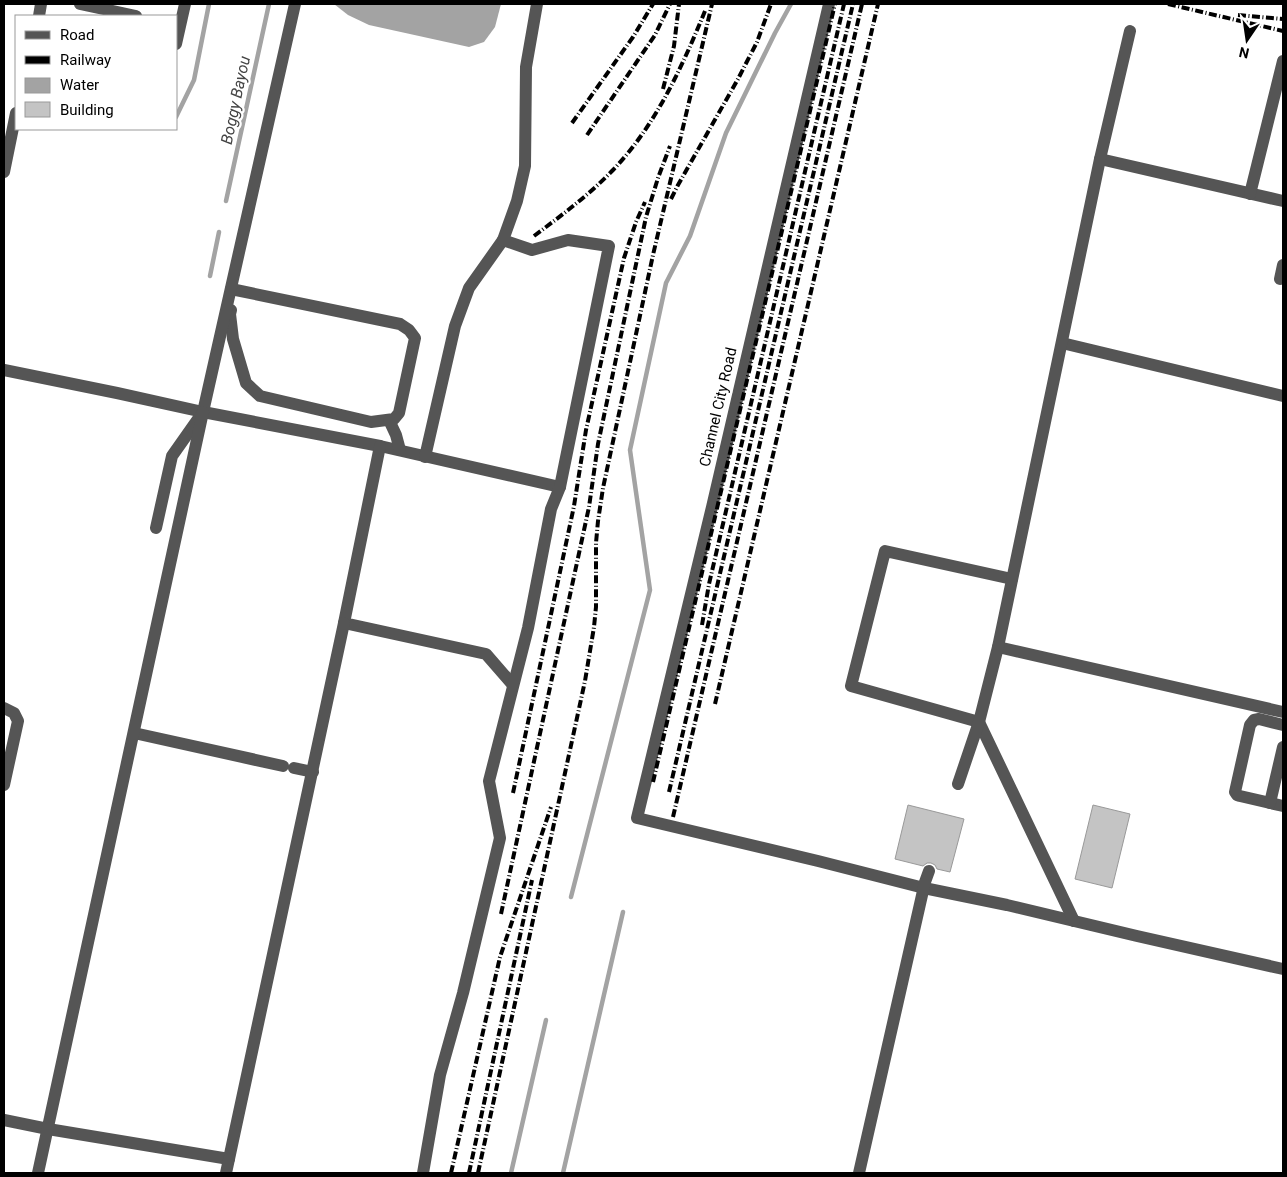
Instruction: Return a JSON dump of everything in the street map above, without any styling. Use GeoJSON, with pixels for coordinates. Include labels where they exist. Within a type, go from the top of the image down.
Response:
{"type":"FeatureCollection","features":[{"type":"Feature","properties":{"kind":"lane"},"geometry":{"type":"LineString","coordinates":[[80,4],[131,15]]}},
{"type":"Feature","properties":{"kind":"lane"},"geometry":{"type":"LineString","coordinates":[[178,26],[185,4]]}},
{"type":"Feature","properties":{"kind":"lane"},"geometry":{"type":"LineString","coordinates":[[38,1173],[203,412],[234,289],[295,4]]}},
{"type":"Feature","properties":{"kind":"lane"},"geometry":{"type":"LineString","coordinates":[[425,456],[455,326],[469,288],[503,240],[517,201],[525,166],[526,67],[537,4]]}},
{"type":"Feature","properties":{"kind":"lane","name":"Channel City Road"},"geometry":{"type":"LineString","coordinates":[[829,4],[712,507],[637,818],[924,888]]}},
{"type":"Feature","properties":{"kind":"lane"},"geometry":{"type":"LineString","coordinates":[[958,784],[979,722],[998,647],[1100,159],[1130,31]]}},
{"type":"Feature","properties":{"kind":"lane"},"geometry":{"type":"LineString","coordinates":[[1250,194],[1283,61]]}},
{"type":"Feature","properties":{"kind":"lane"},"geometry":{"type":"LineString","coordinates":[[4,172],[15,118]]}},
{"type":"Feature","properties":{"kind":"lane"},"geometry":{"type":"LineString","coordinates":[[1100,159],[1283,201]]}},
{"type":"Feature","properties":{"kind":"lane"},"geometry":{"type":"LineString","coordinates":[[423,1173],[440,1075],[500,838],[489,781],[528,628],[551,509],[560,487],[608,246],[568,240],[532,250],[503,240]]}},
{"type":"Feature","properties":{"kind":"lane"},"geometry":{"type":"LineString","coordinates":[[1280,279],[1283,265]]}},
{"type":"Feature","properties":{"kind":"lane"},"geometry":{"type":"LineString","coordinates":[[234,289],[400,324],[409,330],[415,338],[399,412],[394,420],[371,422],[260,396],[246,383],[233,340],[230,314],[234,289]]}},
{"type":"Feature","properties":{"kind":"lane"},"geometry":{"type":"LineString","coordinates":[[1062,343],[1283,396]]}},
{"type":"Feature","properties":{"kind":"lane"},"geometry":{"type":"LineString","coordinates":[[4,370],[203,412],[400,450],[560,487]]}},
{"type":"Feature","properties":{"kind":"lane"},"geometry":{"type":"LineString","coordinates":[[156,528],[172,456],[203,412]]}},
{"type":"Feature","properties":{"kind":"lane"},"geometry":{"type":"LineString","coordinates":[[388,420],[396,435],[400,450]]}},
{"type":"Feature","properties":{"kind":"lane"},"geometry":{"type":"LineString","coordinates":[[226,1173],[313,772],[380,446]]}},
{"type":"Feature","properties":{"kind":"lane"},"geometry":{"type":"LineString","coordinates":[[1012,579],[885,551],[851,686],[979,722],[1074,921]]}},
{"type":"Feature","properties":{"kind":"lane"},"geometry":{"type":"LineString","coordinates":[[344,623],[486,654],[513,685]]}},
{"type":"Feature","properties":{"kind":"lane"},"geometry":{"type":"LineString","coordinates":[[998,647],[1283,712]]}},
{"type":"Feature","properties":{"kind":"lane"},"geometry":{"type":"LineString","coordinates":[[4,708],[14,712],[18,721],[4,785]]}},
{"type":"Feature","properties":{"kind":"lane"},"geometry":{"type":"LineString","coordinates":[[1283,725],[1259,719],[1254,720],[1250,726],[1235,792],[1240,796],[1277,805],[1283,746]]}},
{"type":"Feature","properties":{"kind":"lane"},"geometry":{"type":"LineString","coordinates":[[134,733],[313,772]]}},
{"type":"Feature","properties":{"kind":"lane"},"geometry":{"type":"LineString","coordinates":[[859,1173],[929,871]]}},
{"type":"Feature","properties":{"kind":"lane"},"geometry":{"type":"LineString","coordinates":[[924,888],[1007,905],[1283,969]]}},
{"type":"Feature","properties":{"kind":"lane"},"geometry":{"type":"LineString","coordinates":[[4,1120],[229,1159]]}},
{"type":"Feature","properties":{"kind":"water"},"geometry":{"type":"Polygon","coordinates":[[[334,4],[501,4],[495,27],[484,42],[469,47],[369,25],[348,15],[334,4]]]}},
{"type":"Feature","properties":{"kind":"building"},"geometry":{"type":"Polygon","coordinates":[[[908,805],[964,819],[950,872],[937,869],[931,863],[923,866],[895,859],[908,805]]]}},
{"type":"Feature","properties":{"kind":"building"},"geometry":{"type":"Polygon","coordinates":[[[1093,805],[1130,814],[1112,888],[1075,879],[1093,805]]]}},
{"type":"Feature","properties":{"kind":"waterway"},"geometry":{"type":"LineString","coordinates":[[178,113],[194,80],[209,4]]}},
{"type":"Feature","properties":{"kind":"waterway","name":"Boggy Bayou"},"geometry":{"type":"LineString","coordinates":[[226,201],[269,4]]}},
{"type":"Feature","properties":{"kind":"waterway"},"geometry":{"type":"LineString","coordinates":[[571,897],[650,590],[630,450],[666,283],[690,236],[726,133],[791,4]]}},
{"type":"Feature","properties":{"kind":"waterway","name":"Boggy Bayou"},"geometry":{"type":"LineString","coordinates":[[210,276],[219,232]]}},
{"type":"Feature","properties":{"kind":"waterway"},"geometry":{"type":"LineString","coordinates":[[563,1173],[623,912]]}},
{"type":"Feature","properties":{"kind":"waterway"},"geometry":{"type":"LineString","coordinates":[[511,1173],[546,1020]]}},
{"type":"Feature","properties":{"kind":"railway"},"geometry":{"type":"LineString","coordinates":[[572,123],[633,37],[653,4]]}},
{"type":"Feature","properties":{"kind":"railway"},"geometry":{"type":"LineString","coordinates":[[587,135],[655,35],[670,4]]}},
{"type":"Feature","properties":{"kind":"railway"},"geometry":{"type":"LineString","coordinates":[[663,89],[674,46],[679,4]]}},
{"type":"Feature","properties":{"kind":"railway"},"geometry":{"type":"LineString","coordinates":[[478,1173],[585,681],[596,607],[596,543],[603,488],[653,255],[712,4]]}},
{"type":"Feature","properties":{"kind":"railway"},"geometry":{"type":"LineString","coordinates":[[671,199],[757,42],[771,4]]}},
{"type":"Feature","properties":{"kind":"railway"},"geometry":{"type":"LineString","coordinates":[[653,782],[835,4]]}},
{"type":"Feature","properties":{"kind":"railway"},"geometry":{"type":"LineString","coordinates":[[702,625],[709,584],[844,4]]}},
{"type":"Feature","properties":{"kind":"railway"},"geometry":{"type":"LineString","coordinates":[[669,792],[853,4]]}},
{"type":"Feature","properties":{"kind":"railway"},"geometry":{"type":"LineString","coordinates":[[673,817],[862,4]]}},
{"type":"Feature","properties":{"kind":"railway"},"geometry":{"type":"LineString","coordinates":[[715,704],[878,4]]}},
{"type":"Feature","properties":{"kind":"railway"},"geometry":{"type":"LineString","coordinates":[[1168,4],[1283,31]]}},
{"type":"Feature","properties":{"kind":"railway"},"geometry":{"type":"LineString","coordinates":[[534,236],[594,188],[628,153],[655,115],[666,95],[705,11]]}},
{"type":"Feature","properties":{"kind":"railway"},"geometry":{"type":"LineString","coordinates":[[1238,15],[1283,19]]}},
{"type":"Feature","properties":{"kind":"railway"},"geometry":{"type":"LineString","coordinates":[[501,914],[589,507],[598,444],[646,217],[670,146]]}},
{"type":"Feature","properties":{"kind":"railway"},"geometry":{"type":"LineString","coordinates":[[513,793],[574,506],[586,430],[624,258],[645,202]]}},
{"type":"Feature","properties":{"kind":"railway"},"geometry":{"type":"LineString","coordinates":[[451,1173],[500,957],[551,807]]}},
{"type":"Feature","properties":{"kind":"railway"},"geometry":{"type":"LineString","coordinates":[[469,1173],[532,880]]}}]}
